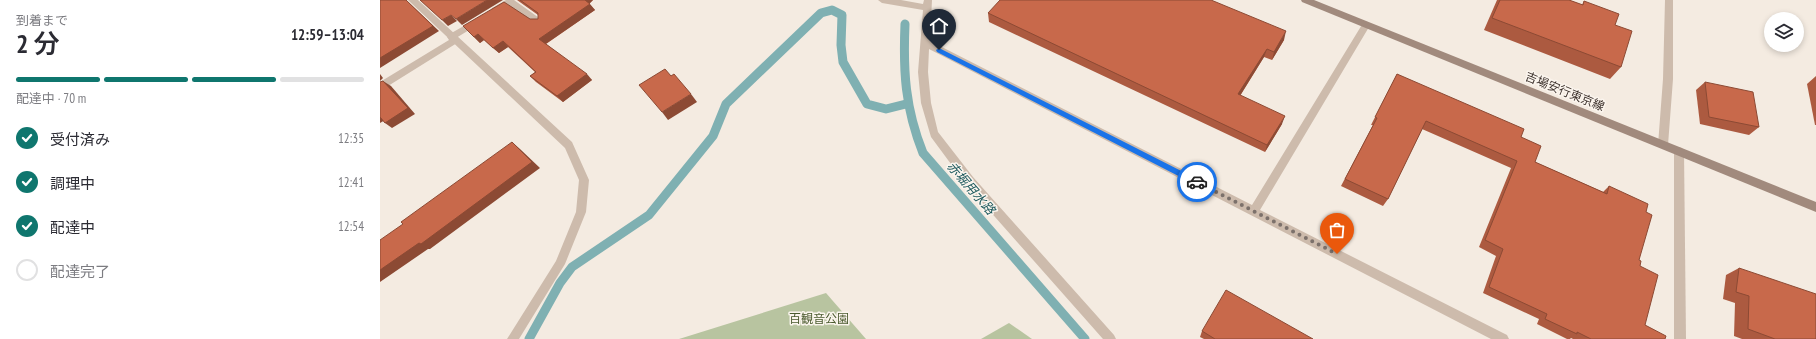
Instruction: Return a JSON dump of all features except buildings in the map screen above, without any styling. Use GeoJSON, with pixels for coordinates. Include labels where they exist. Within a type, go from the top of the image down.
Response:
{"type":"FeatureCollection","features":[{"type":"Feature","properties":{"kind":"main road","name":"吉場安行東京線"},"geometry":{"type":"LineString","coordinates":[[1305,0],[1816,207]]}},
{"type":"Feature","properties":{"kind":"street"},"geometry":{"type":"LineString","coordinates":[[412,0],[569,145],[584,180],[581,212],[560,264],[513,339]]}},
{"type":"Feature","properties":{"kind":"street"},"geometry":{"type":"LineString","coordinates":[[882,0],[928,4],[923,72],[926,104],[934,134],[970,180],[1110,339]]}},
{"type":"Feature","properties":{"kind":"street"},"geometry":{"type":"LineString","coordinates":[[1663,145],[1668,79],[1669,0]]}},
{"type":"Feature","properties":{"kind":"street"},"geometry":{"type":"LineString","coordinates":[[380,87],[487,15],[510,2],[539,22]]}},
{"type":"Feature","properties":{"kind":"street"},"geometry":{"type":"LineString","coordinates":[[1254,211],[1366,25]]}},
{"type":"Feature","properties":{"kind":"street"},"geometry":{"type":"LineString","coordinates":[[925,44],[1503,339]]}},
{"type":"Feature","properties":{"kind":"street"},"geometry":{"type":"LineString","coordinates":[[1678,151],[1680,339]]}},
{"type":"Feature","properties":{"kind":"green space","name":"百観音公園"},"geometry":{"type":"Polygon","coordinates":[[[826,293],[866,339],[679,339],[826,293]]]}},
{"type":"Feature","properties":{"kind":"green space"},"geometry":{"type":"Polygon","coordinates":[[[1009,323],[1032,339],[981,339],[1009,323]]]}},
{"type":"Feature","properties":{"kind":"waterway"},"geometry":{"type":"LineString","coordinates":[[529,339],[560,283],[572,267],[649,215],[713,136],[726,104],[821,13],[832,10],[842,15],[841,45],[843,62],[867,104],[886,109],[906,104]]}},
{"type":"Feature","properties":{"kind":"waterway","name":"赤堀用水路"},"geometry":{"type":"LineString","coordinates":[[905,24],[904,58],[906,89],[912,120],[923,153],[1085,339]]}},
{"type":"Feature","properties":{"kind":"way so far"},"geometry":{"type":"LineString","coordinates":[[1197,182],[1337,254]]}},
{"type":"Feature","properties":{"kind":"route"},"geometry":{"type":"LineString","coordinates":[[939,50],[1197,182]]}}]}
